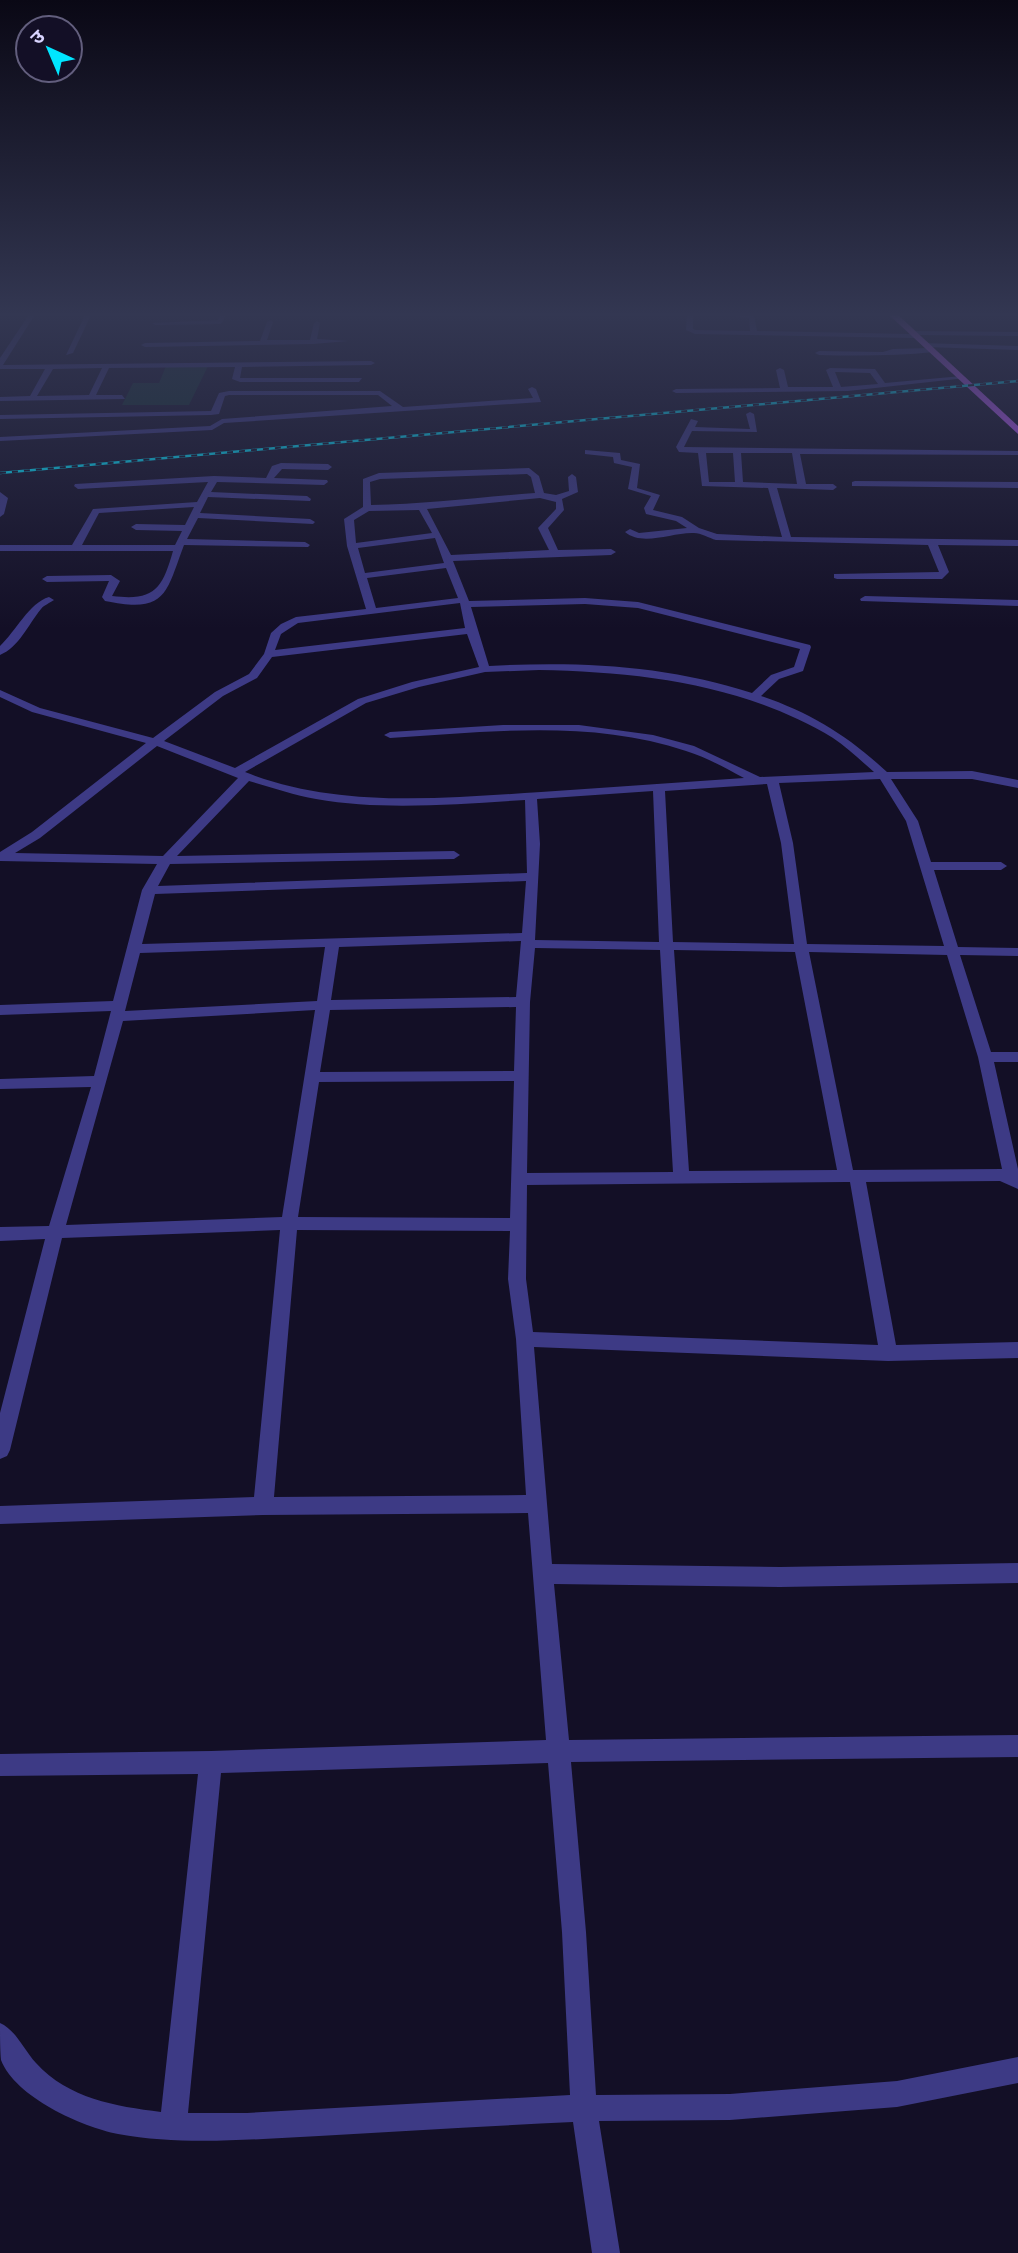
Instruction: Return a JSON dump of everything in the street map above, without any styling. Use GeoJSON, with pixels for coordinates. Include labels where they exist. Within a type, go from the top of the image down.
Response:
{"type":"FeatureCollection","features":[{"type":"Feature","properties":{"kind":"main road"},"geometry":{"type":"LineString","coordinates":[[1005,418],[1018,431]]}},
{"type":"Feature","properties":{"kind":"street"},"geometry":{"type":"LineString","coordinates":[[0,439],[212,428],[222,421],[261,418]]}},
{"type":"Feature","properties":{"kind":"street"},"geometry":{"type":"LineString","coordinates":[[751,418],[753,431],[692,425],[680,449],[1018,453]]}},
{"type":"Feature","properties":{"kind":"street"},"geometry":{"type":"LineString","coordinates":[[702,451],[705,484],[833,487]]}},
{"type":"Feature","properties":{"kind":"street"},"geometry":{"type":"LineString","coordinates":[[737,451],[738,485]]}},
{"type":"Feature","properties":{"kind":"street"},"geometry":{"type":"LineString","coordinates":[[588,452],[617,455],[617,461],[637,466],[632,488],[656,495],[647,510],[679,519],[696,530],[733,540],[1018,543]]}},
{"type":"Feature","properties":{"kind":"street"},"geometry":{"type":"LineString","coordinates":[[796,452],[802,486]]}},
{"type":"Feature","properties":{"kind":"street"},"geometry":{"type":"LineString","coordinates":[[269,480],[273,470],[281,466],[328,467]]}},
{"type":"Feature","properties":{"kind":"street"},"geometry":{"type":"LineString","coordinates":[[371,609],[352,546],[349,519],[403,490],[529,471],[535,476],[540,495]]}},
{"type":"Feature","properties":{"kind":"street"},"geometry":{"type":"LineString","coordinates":[[367,508],[367,479],[379,475],[423,507],[438,535],[465,602],[471,630],[485,669]]}},
{"type":"Feature","properties":{"kind":"street"},"geometry":{"type":"LineString","coordinates":[[423,507],[439,503],[540,495],[556,498],[574,492],[572,477]]}},
{"type":"Feature","properties":{"kind":"street"},"geometry":{"type":"LineString","coordinates":[[47,579],[111,578],[116,581],[108,599],[152,598],[159,595],[171,576],[179,545],[187,528],[214,479]]}},
{"type":"Feature","properties":{"kind":"street"},"geometry":{"type":"LineString","coordinates":[[78,486],[214,479],[324,482]]}},
{"type":"Feature","properties":{"kind":"street"},"geometry":{"type":"LineString","coordinates":[[855,484],[1018,485]]}},
{"type":"Feature","properties":{"kind":"street"},"geometry":{"type":"LineString","coordinates":[[772,485],[787,540]]}},
{"type":"Feature","properties":{"kind":"street"},"geometry":{"type":"LineString","coordinates":[[207,494],[307,499]]}},
{"type":"Feature","properties":{"kind":"street"},"geometry":{"type":"LineString","coordinates":[[0,495],[4,498],[0,514]]}},
{"type":"Feature","properties":{"kind":"street"},"geometry":{"type":"LineString","coordinates":[[555,553],[543,528],[559,510],[561,503],[556,498]]}},
{"type":"Feature","properties":{"kind":"street"},"geometry":{"type":"LineString","coordinates":[[76,547],[93,513],[99,510],[200,505]]}},
{"type":"Feature","properties":{"kind":"street"},"geometry":{"type":"LineString","coordinates":[[194,515],[310,522]]}},
{"type":"Feature","properties":{"kind":"street"},"geometry":{"type":"LineString","coordinates":[[136,527],[187,528]]}},
{"type":"Feature","properties":{"kind":"street"},"geometry":{"type":"LineString","coordinates":[[630,532],[637,536],[696,530]]}},
{"type":"Feature","properties":{"kind":"street"},"geometry":{"type":"LineString","coordinates":[[352,546],[438,535]]}},
{"type":"Feature","properties":{"kind":"street"},"geometry":{"type":"LineString","coordinates":[[837,576],[942,576],[944,572],[932,542]]}},
{"type":"Feature","properties":{"kind":"street"},"geometry":{"type":"LineString","coordinates":[[0,548],[305,545]]}},
{"type":"Feature","properties":{"kind":"street"},"geometry":{"type":"LineString","coordinates":[[361,576],[448,561],[611,552]]}},
{"type":"Feature","properties":{"kind":"street"},"geometry":{"type":"LineString","coordinates":[[865,599],[1018,603]]}},
{"type":"Feature","properties":{"kind":"street"},"geometry":{"type":"LineString","coordinates":[[0,652],[19,634],[39,604],[49,600]]}},
{"type":"Feature","properties":{"kind":"street"},"geometry":{"type":"LineString","coordinates":[[0,857],[36,835],[219,694],[253,676],[261,669],[269,654],[273,636],[290,622],[371,609],[465,602],[585,601],[638,605],[806,647],[799,669],[775,677],[754,697]]}},
{"type":"Feature","properties":{"kind":"street"},"geometry":{"type":"LineString","coordinates":[[269,654],[471,630]]}},
{"type":"Feature","properties":{"kind":"street"},"geometry":{"type":"LineString","coordinates":[[0,1450],[55,1233],[100,1082],[149,890],[166,860],[241,775],[362,701],[416,684],[485,669],[592,667],[687,679],[754,697],[811,722],[863,752],[905,803],[985,1057],[1015,1171],[1002,1175],[520,1179]]}},
{"type":"Feature","properties":{"kind":"street"},"geometry":{"type":"LineString","coordinates":[[0,693],[36,710],[161,738],[241,775],[316,795],[373,801],[439,802],[884,775],[952,774],[986,777],[1018,784]]}},
{"type":"Feature","properties":{"kind":"street"},"geometry":{"type":"LineString","coordinates":[[390,735],[511,728],[627,732],[690,749],[758,781]]}},
{"type":"Feature","properties":{"kind":"street"},"geometry":{"type":"LineString","coordinates":[[772,780],[787,843],[801,948],[852,1175],[888,1353]]}},
{"type":"Feature","properties":{"kind":"street"},"geometry":{"type":"LineString","coordinates":[[659,788],[681,1177]]}},
{"type":"Feature","properties":{"kind":"street"},"geometry":{"type":"LineString","coordinates":[[531,796],[534,844],[523,1002],[520,1179],[516,1225],[517,1279],[526,1339],[536,1504],[574,1932],[584,2108],[606,2253]]}},
{"type":"Feature","properties":{"kind":"street"},"geometry":{"type":"LineString","coordinates":[[0,857],[166,860],[454,855]]}},
{"type":"Feature","properties":{"kind":"street"},"geometry":{"type":"LineString","coordinates":[[926,866],[1000,866]]}},
{"type":"Feature","properties":{"kind":"street"},"geometry":{"type":"LineString","coordinates":[[149,890],[533,877]]}},
{"type":"Feature","properties":{"kind":"street"},"geometry":{"type":"LineString","coordinates":[[133,949],[528,941],[666,948],[1018,952]]}},
{"type":"Feature","properties":{"kind":"street"},"geometry":{"type":"LineString","coordinates":[[262,1506],[289,1223],[311,1077],[326,1005],[333,943]]}},
{"type":"Feature","properties":{"kind":"street"},"geometry":{"type":"LineString","coordinates":[[0,1010],[117,1011],[523,1002]]}},
{"type":"Feature","properties":{"kind":"street"},"geometry":{"type":"LineString","coordinates":[[985,1057],[1018,1057]]}},
{"type":"Feature","properties":{"kind":"street"},"geometry":{"type":"LineString","coordinates":[[311,1077],[521,1076]]}},
{"type":"Feature","properties":{"kind":"street"},"geometry":{"type":"LineString","coordinates":[[0,1084],[100,1082]]}},
{"type":"Feature","properties":{"kind":"street"},"geometry":{"type":"LineString","coordinates":[[0,1234],[289,1223],[516,1225]]}},
{"type":"Feature","properties":{"kind":"street"},"geometry":{"type":"LineString","coordinates":[[526,1339],[888,1353],[1018,1350]]}},
{"type":"Feature","properties":{"kind":"street"},"geometry":{"type":"LineString","coordinates":[[0,1515],[262,1506],[536,1504]]}},
{"type":"Feature","properties":{"kind":"street"},"geometry":{"type":"LineString","coordinates":[[543,1574],[780,1577],[1018,1573]]}},
{"type":"Feature","properties":{"kind":"street"},"geometry":{"type":"LineString","coordinates":[[0,1765],[211,1762],[558,1751],[1018,1746]]}},
{"type":"Feature","properties":{"kind":"street"},"geometry":{"type":"LineString","coordinates":[[173,2127],[211,1762]]}},
{"type":"Feature","properties":{"kind":"street"},"geometry":{"type":"LineString","coordinates":[[0,2036],[18,2063],[41,2088],[67,2102],[117,2120],[173,2127],[247,2126],[584,2108],[730,2107],[897,2094],[1018,2070]]}},
{"type":"Feature","properties":{"kind":"railway"},"geometry":{"type":"LineString","coordinates":[[0,473],[607,418]]}}]}
